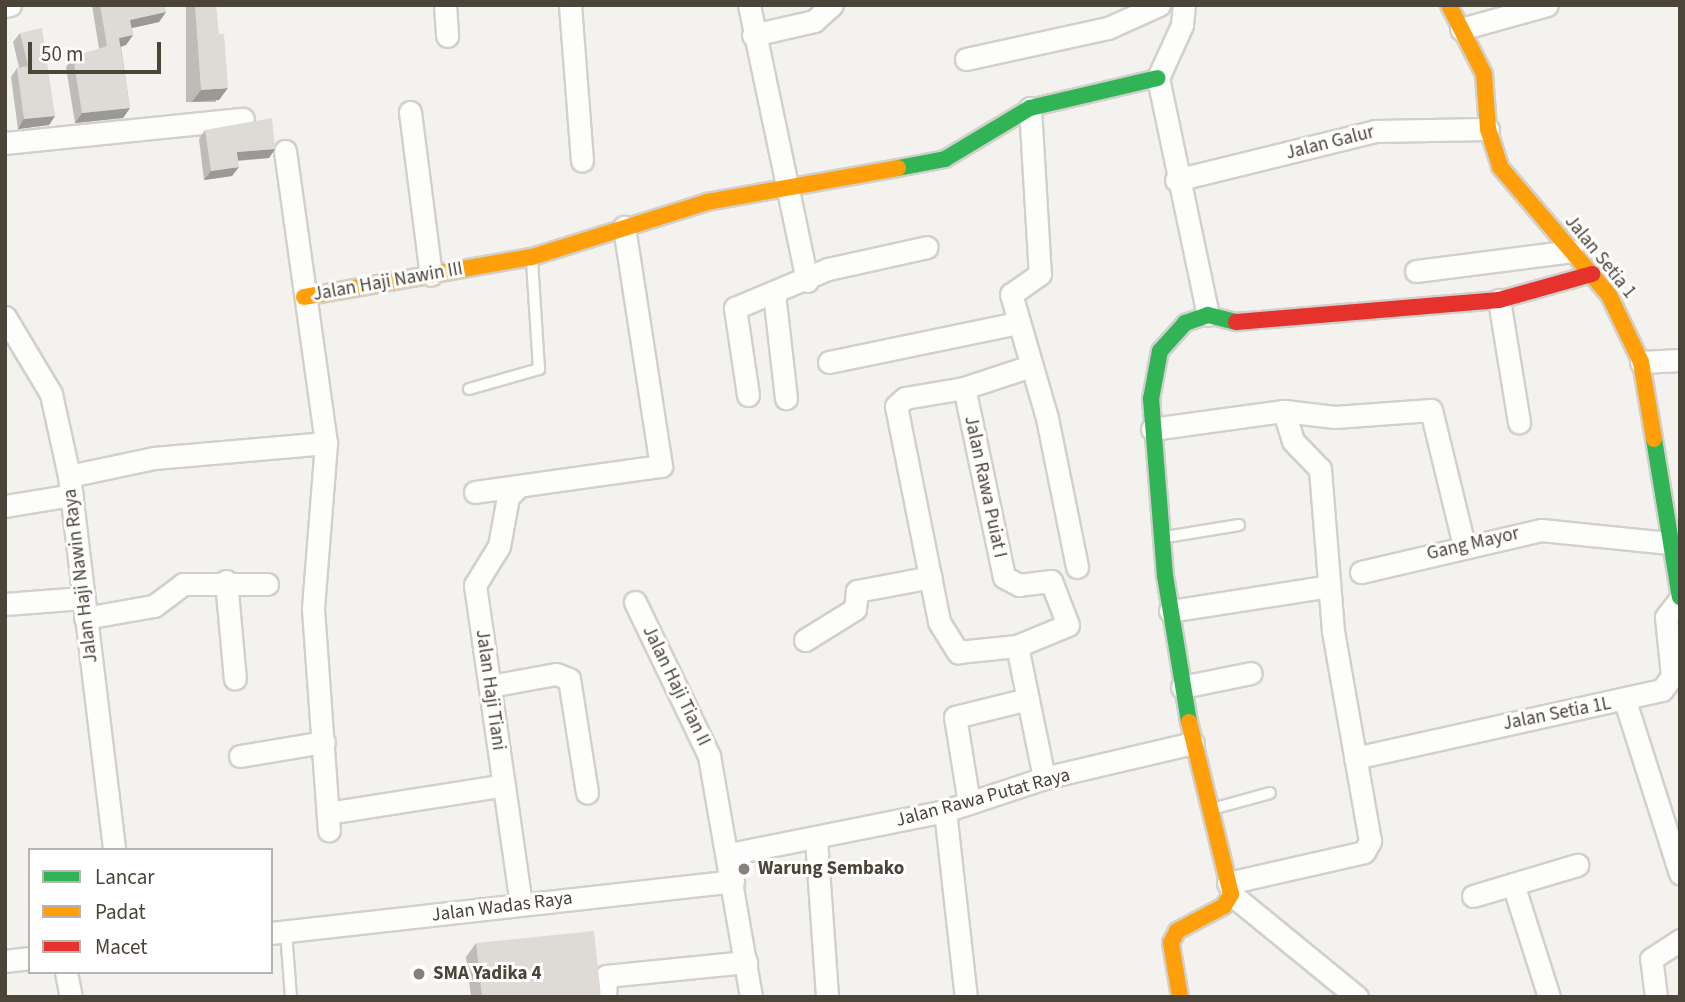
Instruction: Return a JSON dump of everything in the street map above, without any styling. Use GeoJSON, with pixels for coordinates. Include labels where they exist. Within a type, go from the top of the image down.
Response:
{"type":"FeatureCollection","features":[{"type":"Feature","properties":{"kind":"street"},"geometry":{"type":"LineString","coordinates":[[445,5],[447,36]]}},
{"type":"Feature","properties":{"kind":"street"},"geometry":{"type":"LineString","coordinates":[[570,5],[582,161]]}},
{"type":"Feature","properties":{"kind":"street"},"geometry":{"type":"LineString","coordinates":[[749,5],[785,188],[807,281]]}},
{"type":"Feature","properties":{"kind":"street"},"geometry":{"type":"LineString","coordinates":[[753,35],[814,20],[832,5]]}},
{"type":"Feature","properties":{"kind":"street"},"geometry":{"type":"LineString","coordinates":[[966,59],[1160,5]]}},
{"type":"Feature","properties":{"kind":"street"},"geometry":{"type":"LineString","coordinates":[[1184,5],[1182,25],[1158,78],[1176,180],[1208,315]]}},
{"type":"Feature","properties":{"kind":"street","name":"Jalan Setia 1"},"geometry":{"type":"LineString","coordinates":[[1449,5],[1484,74],[1488,129],[1512,185],[1592,274],[1621,315],[1641,362],[1680,598]]}},
{"type":"Feature","properties":{"kind":"street"},"geometry":{"type":"LineString","coordinates":[[1461,29],[1534,7]]}},
{"type":"Feature","properties":{"kind":"street","name":"Jalan Haji Nawin III"},"geometry":{"type":"LineString","coordinates":[[504,785],[329,821],[313,609],[326,443],[304,297],[532,257],[696,205],[945,159],[1030,108],[1158,78]]}},
{"type":"Feature","properties":{"kind":"street"},"geometry":{"type":"LineString","coordinates":[[1030,108],[1040,274],[1012,291],[1077,567]]}},
{"type":"Feature","properties":{"kind":"street"},"geometry":{"type":"LineString","coordinates":[[410,113],[431,275]]}},
{"type":"Feature","properties":{"kind":"street"},"geometry":{"type":"LineString","coordinates":[[5,143],[243,119]]}},
{"type":"Feature","properties":{"kind":"street","name":"Jalan Galur"},"geometry":{"type":"LineString","coordinates":[[1176,180],[1375,131],[1488,129]]}},
{"type":"Feature","properties":{"kind":"street"},"geometry":{"type":"LineString","coordinates":[[285,151],[304,297]]}},
{"type":"Feature","properties":{"kind":"street"},"geometry":{"type":"LineString","coordinates":[[475,492],[661,466],[624,227]]}},
{"type":"Feature","properties":{"kind":"street"},"geometry":{"type":"LineString","coordinates":[[748,395],[732,312],[807,281],[828,269],[928,247]]}},
{"type":"Feature","properties":{"kind":"street"},"geometry":{"type":"LineString","coordinates":[[1416,271],[1572,251]]}},
{"type":"Feature","properties":{"kind":"street"},"geometry":{"type":"LineString","coordinates":[[1180,997],[1171,943],[1177,931],[1224,906],[1229,888],[1193,743],[1170,611],[1152,429],[1151,382],[1160,351],[1185,323],[1208,315],[1225,323],[1499,300],[1592,274]]}},
{"type":"Feature","properties":{"kind":"street"},"geometry":{"type":"LineString","coordinates":[[774,293],[786,398]]}},
{"type":"Feature","properties":{"kind":"street"},"geometry":{"type":"LineString","coordinates":[[1499,300],[1519,422]]}},
{"type":"Feature","properties":{"kind":"street","name":"Jalan Haji Nawin Raya"},"geometry":{"type":"LineString","coordinates":[[5,317],[51,394],[71,485],[114,848]]}},
{"type":"Feature","properties":{"kind":"street"},"geometry":{"type":"LineString","coordinates":[[829,362],[1018,323]]}},
{"type":"Feature","properties":{"kind":"street"},"geometry":{"type":"LineString","coordinates":[[1641,362],[1680,360]]}},
{"type":"Feature","properties":{"kind":"street"},"geometry":{"type":"LineString","coordinates":[[805,640],[855,609],[857,591],[931,577],[896,406],[905,398],[973,384],[1031,366]]}},
{"type":"Feature","properties":{"kind":"street","name":"Jalan Rawa Puiat I"},"geometry":{"type":"LineString","coordinates":[[931,577],[939,622],[958,652],[1017,646],[1068,625],[1051,581],[1019,585],[1004,577],[973,384]]}},
{"type":"Feature","properties":{"kind":"street"},"geometry":{"type":"LineString","coordinates":[[1152,429],[1284,411],[1335,417],[1431,410],[1464,545]]}},
{"type":"Feature","properties":{"kind":"street"},"geometry":{"type":"LineString","coordinates":[[1229,888],[1364,852],[1370,841],[1329,586],[1320,469],[1293,442],[1284,411]]}},
{"type":"Feature","properties":{"kind":"street"},"geometry":{"type":"LineString","coordinates":[[5,506],[154,458],[326,443]]}},
{"type":"Feature","properties":{"kind":"street","name":"Jalan Haji Tiani"},"geometry":{"type":"LineString","coordinates":[[518,487],[508,497],[499,546],[475,585],[521,904]]}},
{"type":"Feature","properties":{"kind":"street","name":"Gang Mayor"},"geometry":{"type":"LineString","coordinates":[[1361,572],[1464,545],[1552,530],[1617,543],[1670,543]]}},
{"type":"Feature","properties":{"kind":"street"},"geometry":{"type":"LineString","coordinates":[[226,581],[235,679]]}},
{"type":"Feature","properties":{"kind":"street"},"geometry":{"type":"LineString","coordinates":[[5,604],[84,608],[154,606],[183,584],[226,581],[267,584]]}},
{"type":"Feature","properties":{"kind":"street"},"geometry":{"type":"LineString","coordinates":[[1170,611],[1329,586]]}},
{"type":"Feature","properties":{"kind":"street","name":"Jalan Setia 1L"},"geometry":{"type":"LineString","coordinates":[[1355,758],[1626,701],[1668,685],[1672,655],[1665,625],[1680,598]]}},
{"type":"Feature","properties":{"kind":"street","name":"Jalan Haji Tian II"},"geometry":{"type":"LineString","coordinates":[[635,602],[709,756],[730,854],[751,997]]}},
{"type":"Feature","properties":{"kind":"street"},"geometry":{"type":"LineString","coordinates":[[1017,646],[1044,778]]}},
{"type":"Feature","properties":{"kind":"street"},"geometry":{"type":"LineString","coordinates":[[1182,687],[1251,673]]}},
{"type":"Feature","properties":{"kind":"street"},"geometry":{"type":"LineString","coordinates":[[490,686],[556,674],[569,679],[587,793]]}},
{"type":"Feature","properties":{"kind":"street"},"geometry":{"type":"LineString","coordinates":[[969,803],[954,717],[1028,699]]}},
{"type":"Feature","properties":{"kind":"street"},"geometry":{"type":"LineString","coordinates":[[1626,701],[1673,830],[1680,873]]}},
{"type":"Feature","properties":{"kind":"street"},"geometry":{"type":"LineString","coordinates":[[240,756],[324,742]]}},
{"type":"Feature","properties":{"kind":"street","name":"Jalan Rawa Putat Raya"},"geometry":{"type":"LineString","coordinates":[[730,854],[816,839],[945,811],[1044,778],[1193,743]]}},
{"type":"Feature","properties":{"kind":"street"},"geometry":{"type":"LineString","coordinates":[[945,811],[966,997]]}},
{"type":"Feature","properties":{"kind":"street"},"geometry":{"type":"LineString","coordinates":[[816,839],[827,997]]}},
{"type":"Feature","properties":{"kind":"street"},"geometry":{"type":"LineString","coordinates":[[1474,896],[1577,865]]}},
{"type":"Feature","properties":{"kind":"street","name":"Jalan Wadas Raya"},"geometry":{"type":"LineString","coordinates":[[279,932],[733,881]]}},
{"type":"Feature","properties":{"kind":"street"},"geometry":{"type":"LineString","coordinates":[[1513,884],[1549,997]]}},
{"type":"Feature","properties":{"kind":"street"},"geometry":{"type":"LineString","coordinates":[[1229,888],[1357,997]]}},
{"type":"Feature","properties":{"kind":"street"},"geometry":{"type":"LineString","coordinates":[[1656,997],[1651,959],[1680,940]]}},
{"type":"Feature","properties":{"kind":"street"},"geometry":{"type":"LineString","coordinates":[[5,961],[28,958]]}},
{"type":"Feature","properties":{"kind":"street"},"geometry":{"type":"LineString","coordinates":[[606,997],[606,976],[746,962]]}},
{"type":"Feature","properties":{"kind":"street"},"geometry":{"type":"LineString","coordinates":[[66,974],[71,997]]}},
{"type":"Feature","properties":{"kind":"lane"},"geometry":{"type":"LineString","coordinates":[[469,389],[539,369],[532,257]]}},
{"type":"Feature","properties":{"kind":"lane"},"geometry":{"type":"LineString","coordinates":[[1161,539],[1239,525]]}},
{"type":"Feature","properties":{"kind":"lane"},"geometry":{"type":"LineString","coordinates":[[1210,809],[1270,793]]}},
{"type":"Feature","properties":{"kind":"lane"},"geometry":{"type":"LineString","coordinates":[[279,932],[291,997]]}},
{"type":"Feature","properties":{"kind":"building"},"geometry":{"type":"Polygon","coordinates":[[[100,5],[164,5],[166,12],[130,20],[133,35],[119,38],[130,108],[82,113],[73,57],[107,46],[100,5]]]}},
{"type":"Feature","properties":{"kind":"building"},"geometry":{"type":"Polygon","coordinates":[[[195,5],[216,5],[219,34],[224,34],[228,88],[201,90],[195,5]]]}},
{"type":"Feature","properties":{"kind":"building"},"geometry":{"type":"Polygon","coordinates":[[[42,28],[55,116],[24,119],[17,68],[28,66],[20,33],[42,28]]]}},
{"type":"Feature","properties":{"kind":"building"},"geometry":{"type":"Polygon","coordinates":[[[272,118],[275,149],[237,152],[239,167],[211,171],[205,130],[272,118]]]}},
{"type":"Feature","properties":{"kind":"building"},"geometry":{"type":"Polygon","coordinates":[[[594,931],[601,997],[482,997],[476,943],[594,931]]]}},
{"type":"Feature","properties":{"kind":"traffic: fast"},"geometry":{"type":"LineString","coordinates":[[898,168],[945,159],[1030,108],[1158,78]]}},
{"type":"Feature","properties":{"kind":"traffic: fast"},"geometry":{"type":"LineString","coordinates":[[1189,722],[1165,576],[1151,399],[1160,351],[1185,323],[1208,315],[1236,322]]}},
{"type":"Feature","properties":{"kind":"traffic: fast"},"geometry":{"type":"LineString","coordinates":[[1654,439],[1680,597]]}},
{"type":"Feature","properties":{"kind":"traffic: slow"},"geometry":{"type":"LineString","coordinates":[[1449,5],[1484,74],[1488,129],[1500,167],[1609,295],[1641,362],[1654,439]]}},
{"type":"Feature","properties":{"kind":"traffic: slow"},"geometry":{"type":"LineString","coordinates":[[304,297],[532,257],[707,202],[898,168]]}},
{"type":"Feature","properties":{"kind":"traffic: slow"},"geometry":{"type":"LineString","coordinates":[[1180,997],[1171,943],[1177,931],[1224,906],[1231,894],[1189,722]]}},
{"type":"Feature","properties":{"kind":"traffic: jam"},"geometry":{"type":"LineString","coordinates":[[1236,322],[1499,300],[1592,274]]}},
{"type":"Feature","properties":{"kind":"place","name":"Warung Sembako"},"geometry":{"type":"Point","coordinates":[744,869]}},
{"type":"Feature","properties":{"kind":"place","name":"SMA Yadika 4"},"geometry":{"type":"Point","coordinates":[419,974]}}]}
